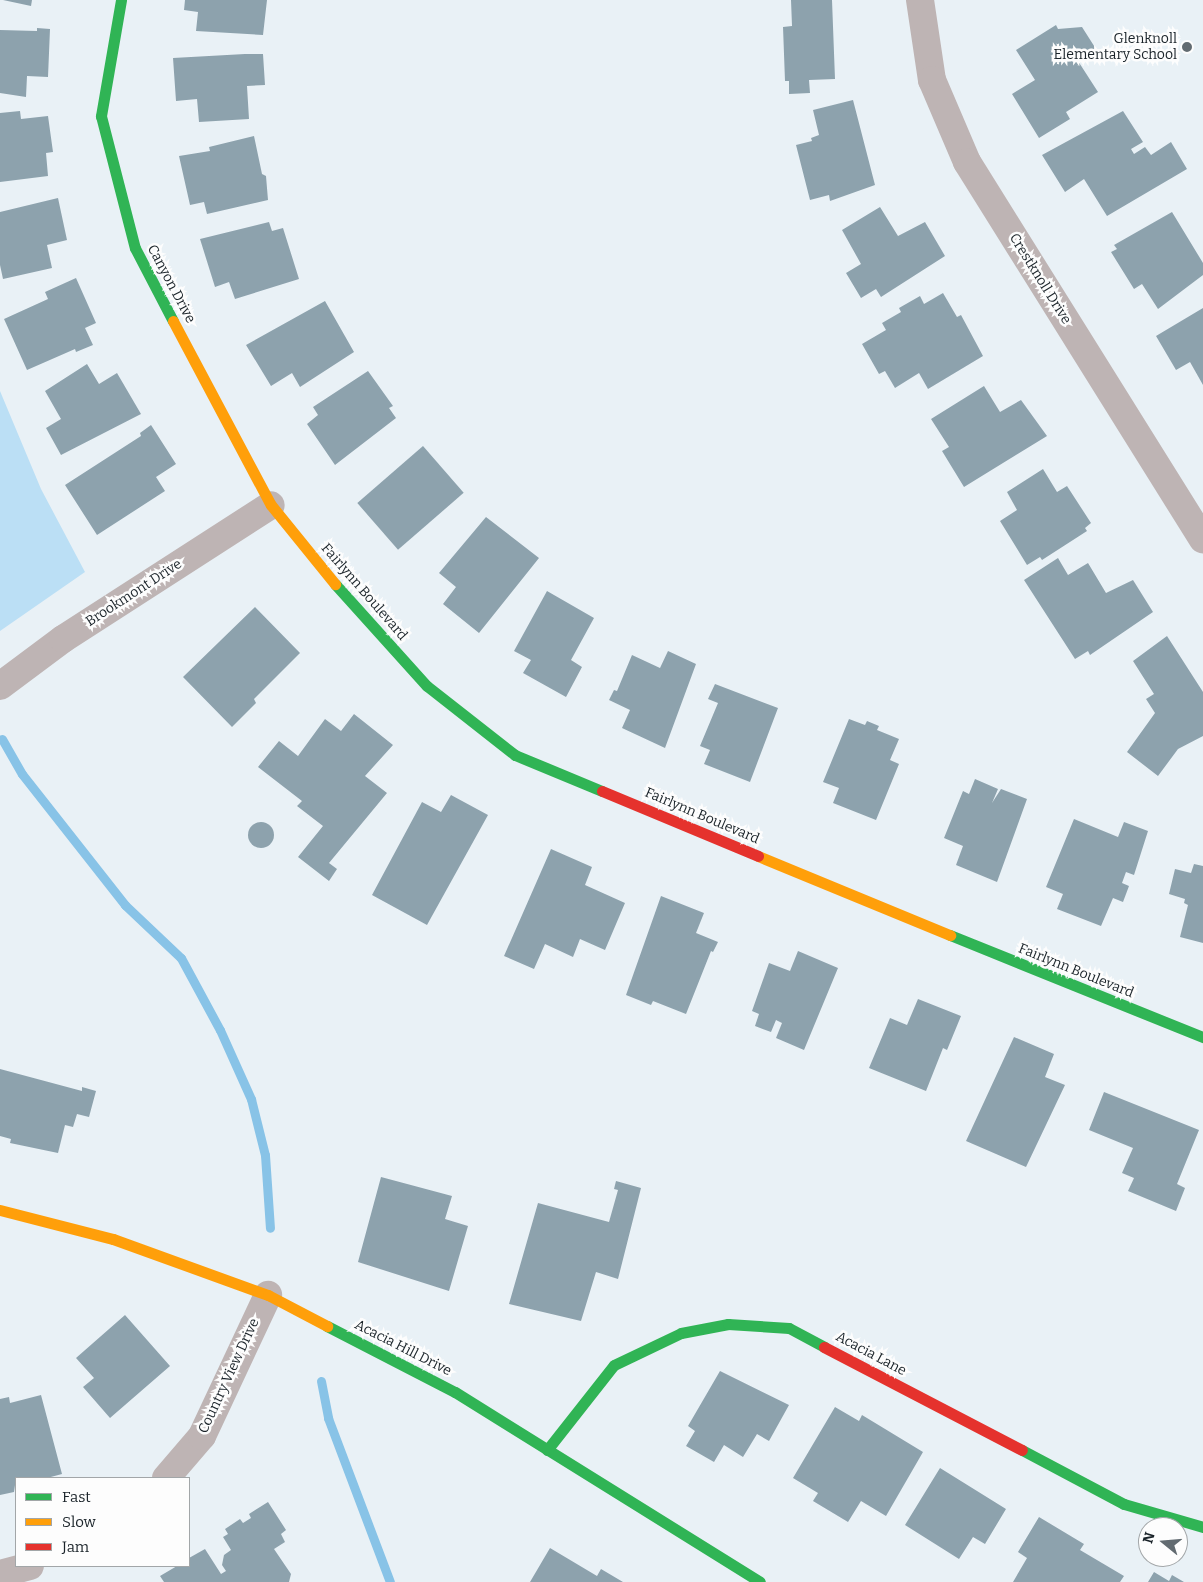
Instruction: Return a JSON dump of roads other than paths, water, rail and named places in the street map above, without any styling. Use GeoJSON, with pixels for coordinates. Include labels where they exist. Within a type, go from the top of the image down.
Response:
{"type":"FeatureCollection","features":[{"type":"Feature","properties":{"kind":"street","name":"Canyon Drive"},"geometry":{"type":"LineString","coordinates":[[122,0],[101,116],[135,248],[271,505]]}},
{"type":"Feature","properties":{"kind":"street","name":"Crestknoll Drive"},"geometry":{"type":"LineString","coordinates":[[920,0],[932,80],[967,162],[1203,539]]}},
{"type":"Feature","properties":{"kind":"street","name":"Brookmont Drive"},"geometry":{"type":"LineString","coordinates":[[0,686],[63,640],[271,505]]}},
{"type":"Feature","properties":{"kind":"street","name":"Fairlynn Boulevard"},"geometry":{"type":"LineString","coordinates":[[271,505],[350,603],[427,686],[515,755],[1020,965],[1203,1037]]}},
{"type":"Feature","properties":{"kind":"street","name":"Acacia Hill Drive"},"geometry":{"type":"LineString","coordinates":[[0,1210],[113,1239],[268,1295],[455,1392],[760,1582]]}},
{"type":"Feature","properties":{"kind":"street","name":"Country View Drive"},"geometry":{"type":"LineString","coordinates":[[167,1477],[202,1436],[268,1295]]}},
{"type":"Feature","properties":{"kind":"street","name":"Acacia Lane"},"geometry":{"type":"LineString","coordinates":[[547,1450],[614,1365],[681,1333],[728,1324],[789,1328],[1124,1504],[1203,1527]]}},
{"type":"Feature","properties":{"kind":"street"},"geometry":{"type":"LineString","coordinates":[[0,1574],[26,1567]]}},
{"type":"Feature","properties":{"kind":"waterway"},"geometry":{"type":"LineString","coordinates":[[2,739],[22,774],[125,905],[181,958],[220,1030],[251,1099],[265,1155],[270,1228]]}},
{"type":"Feature","properties":{"kind":"waterway"},"geometry":{"type":"LineString","coordinates":[[321,1381],[328,1418],[390,1582]]}},
{"type":"Feature","properties":{"kind":"place","name":"Glenknoll Elementary School"},"geometry":{"type":"Point","coordinates":[1187,47]}}]}
